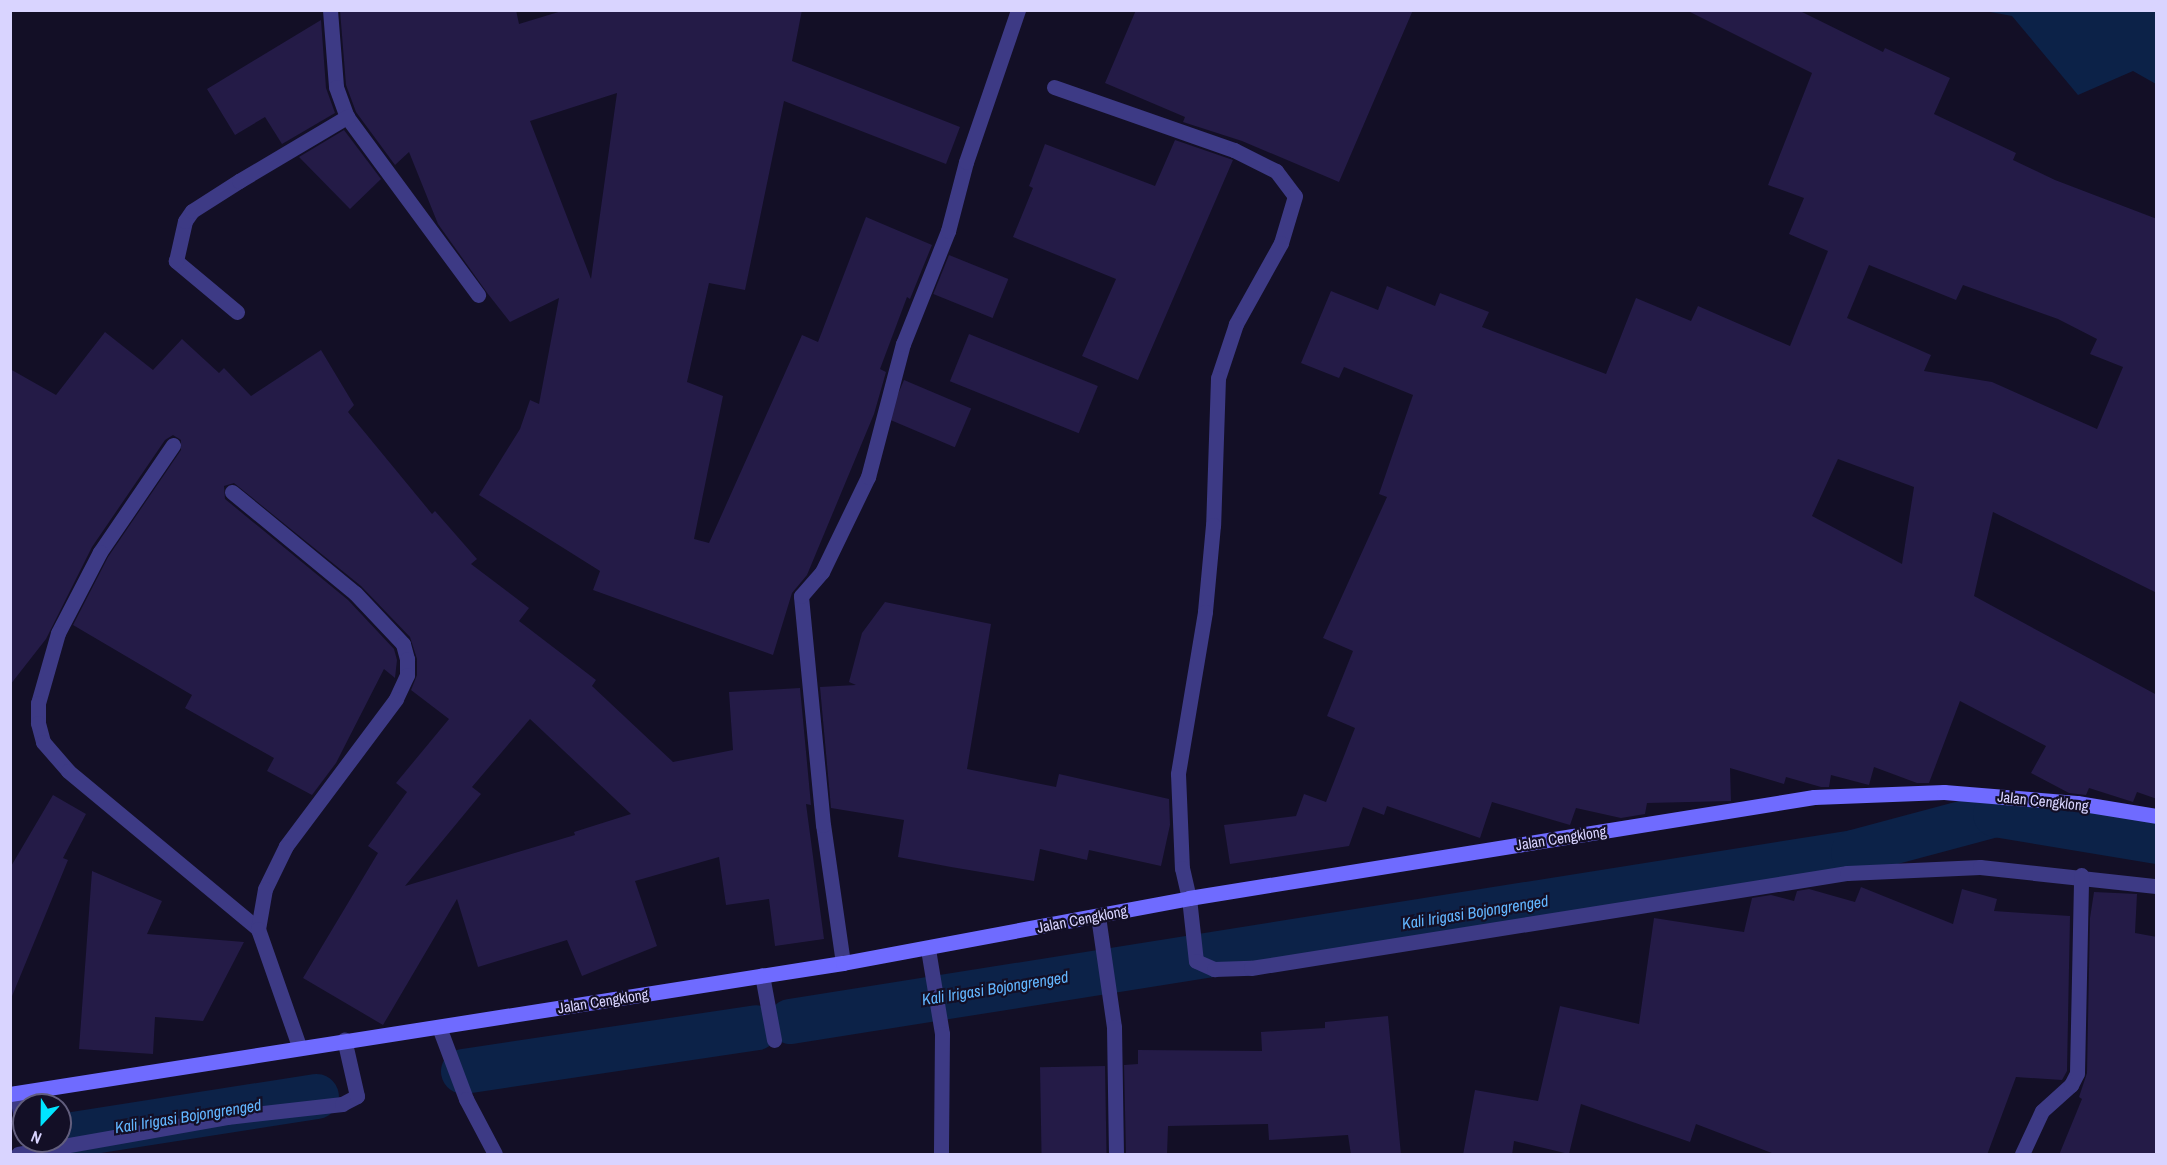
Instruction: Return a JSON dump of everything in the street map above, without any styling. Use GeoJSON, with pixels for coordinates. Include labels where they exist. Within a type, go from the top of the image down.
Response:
{"type":"FeatureCollection","features":[{"type":"Feature","properties":{"kind":"main road","name":"Jalan Cengklong"},"geometry":{"type":"LineString","coordinates":[[19,1093],[299,1046],[438,1027],[762,975],[843,963],[929,954],[1098,916],[1190,904],[1814,797],[1944,792],[2076,803],[2157,816]]}},
{"type":"Feature","properties":{"kind":"street"},"geometry":{"type":"LineString","coordinates":[[330,10],[336,87],[347,117],[478,295]]}},
{"type":"Feature","properties":{"kind":"street"},"geometry":{"type":"LineString","coordinates":[[843,963],[823,825],[801,596],[826,563],[867,477],[903,344],[948,231],[966,162],[1018,10]]}},
{"type":"Feature","properties":{"kind":"street"},"geometry":{"type":"LineString","coordinates":[[1054,87],[1234,150],[1276,171],[1295,196],[1281,243],[1236,324],[1218,378],[1213,525],[1205,612],[1179,774],[1182,868],[1190,904],[1196,961],[1214,969],[1251,968],[1847,873],[1980,867],[2081,875],[2157,886]]}},
{"type":"Feature","properties":{"kind":"street"},"geometry":{"type":"LineString","coordinates":[[237,312],[176,261],[185,221],[192,212],[239,181],[347,117]]}},
{"type":"Feature","properties":{"kind":"street"},"geometry":{"type":"LineString","coordinates":[[173,444],[100,552],[57,633],[38,703],[38,723],[43,742],[68,771],[258,929]]}},
{"type":"Feature","properties":{"kind":"street"},"geometry":{"type":"LineString","coordinates":[[232,492],[355,593],[403,644],[407,659],[407,675],[396,699],[286,846],[265,890],[258,929],[299,1046]]}},
{"type":"Feature","properties":{"kind":"street"},"geometry":{"type":"LineString","coordinates":[[2022,1155],[2042,1111],[2071,1085],[2077,1073],[2081,875]]}},
{"type":"Feature","properties":{"kind":"street"},"geometry":{"type":"LineString","coordinates":[[1098,916],[1114,1028],[1116,1155]]}},
{"type":"Feature","properties":{"kind":"street"},"geometry":{"type":"LineString","coordinates":[[929,954],[938,1021],[942,1034],[941,1155]]}},
{"type":"Feature","properties":{"kind":"street"},"geometry":{"type":"LineString","coordinates":[[762,975],[774,1040]]}},
{"type":"Feature","properties":{"kind":"street"},"geometry":{"type":"LineString","coordinates":[[438,1027],[466,1099],[495,1155]]}},
{"type":"Feature","properties":{"kind":"street"},"geometry":{"type":"LineString","coordinates":[[72,1142],[227,1117],[342,1104],[357,1096],[344,1039]]}},
{"type":"Feature","properties":{"kind":"water"},"geometry":{"type":"Polygon","coordinates":[[[1985,11],[2156,11],[2156,84],[2133,71],[2078,95],[2012,16],[1985,11]]]}},
{"type":"Feature","properties":{"kind":"building"},"geometry":{"type":"Polygon","coordinates":[[[340,10],[516,10],[519,24],[565,10],[802,10],[792,61],[960,127],[946,164],[784,101],[745,290],[709,283],[687,382],[723,396],[694,539],[709,543],[802,335],[818,342],[866,217],[932,245],[910,299],[907,297],[880,369],[886,372],[874,414],[807,575],[792,593],[773,655],[593,590],[600,571],[479,495],[520,429],[530,400],[539,404],[559,298],[510,322],[438,224],[409,152],[395,165],[356,112],[346,85],[340,10]],[[617,93],[530,121],[591,279],[617,93]]]}},
{"type":"Feature","properties":{"kind":"building"},"geometry":{"type":"Polygon","coordinates":[[[1136,10],[1413,10],[1339,182],[1242,141],[1183,122],[1185,117],[1105,83],[1136,10]]]}},
{"type":"Feature","properties":{"kind":"building"},"geometry":{"type":"Polygon","coordinates":[[[1686,10],[1798,10],[1883,52],[1885,48],[1950,78],[1934,114],[2016,153],[2013,160],[2055,180],[2157,219],[2157,593],[1993,512],[1974,596],[2157,695],[2157,799],[2137,792],[2133,802],[2089,788],[2086,795],[2069,793],[2031,773],[2046,746],[1960,701],[1929,783],[1917,783],[1874,767],[1869,785],[1831,775],[1829,787],[1821,787],[1786,777],[1784,784],[1730,768],[1731,801],[1647,803],[1645,814],[1621,818],[1576,808],[1570,825],[1492,802],[1480,838],[1387,806],[1384,815],[1363,807],[1349,846],[1230,864],[1224,825],[1296,816],[1304,794],[1326,802],[1355,728],[1327,716],[1353,651],[1323,638],[1387,497],[1379,494],[1413,395],[1344,367],[1339,378],[1301,363],[1331,291],[1378,310],[1387,286],[1435,306],[1440,293],[1489,312],[1482,327],[1606,374],[1636,298],[1691,321],[1698,306],[1790,346],[1828,251],[1789,234],[1804,198],[1768,185],[1812,73],[1686,10]],[[1869,265],[1847,318],[1931,355],[1924,371],[1992,382],[2097,429],[2123,367],[2090,354],[2097,339],[2058,319],[1963,285],[1956,300],[1869,265]],[[1838,459],[1812,516],[1902,564],[1914,487],[1838,459]]]}},
{"type":"Feature","properties":{"kind":"building"},"geometry":{"type":"Polygon","coordinates":[[[321,20],[326,88],[335,113],[282,144],[265,117],[235,135],[207,89],[321,20]]]}},
{"type":"Feature","properties":{"kind":"building"},"geometry":{"type":"Polygon","coordinates":[[[344,130],[381,179],[350,209],[299,157],[344,130]]]}},
{"type":"Feature","properties":{"kind":"building"},"geometry":{"type":"Polygon","coordinates":[[[1175,140],[1233,160],[1138,380],[1082,356],[1116,279],[1013,237],[1033,188],[1029,186],[1045,144],[1155,186],[1175,140]]]}},
{"type":"Feature","properties":{"kind":"building"},"geometry":{"type":"Polygon","coordinates":[[[949,255],[1008,279],[993,318],[933,294],[949,255]]]}},
{"type":"Feature","properties":{"kind":"building"},"geometry":{"type":"Polygon","coordinates":[[[105,332],[153,370],[182,339],[219,373],[224,368],[251,396],[321,350],[354,405],[348,412],[432,514],[435,511],[477,559],[471,564],[529,608],[519,621],[596,680],[592,686],[673,762],[733,750],[729,692],[800,688],[811,805],[806,804],[824,939],[775,946],[769,899],[726,905],[719,857],[635,881],[657,946],[582,976],[567,940],[478,967],[457,899],[383,1025],[303,978],[378,853],[368,846],[407,792],[396,783],[449,719],[411,690],[417,675],[417,659],[410,637],[361,586],[234,483],[224,486],[225,499],[348,600],[394,649],[397,660],[395,678],[384,669],[336,763],[312,795],[267,771],[274,758],[185,708],[192,695],[73,625],[108,557],[181,450],[181,440],[173,435],[165,440],[92,547],[46,639],[10,685],[10,369],[56,395],[105,332]],[[530,719],[472,787],[481,794],[405,886],[575,835],[574,832],[631,814],[530,719]]]}},
{"type":"Feature","properties":{"kind":"building"},"geometry":{"type":"Polygon","coordinates":[[[969,334],[1098,386],[1079,433],[950,381],[969,334]]]}},
{"type":"Feature","properties":{"kind":"building"},"geometry":{"type":"Polygon","coordinates":[[[904,380],[971,409],[955,447],[888,419],[904,380]]]}},
{"type":"Feature","properties":{"kind":"building"},"geometry":{"type":"Polygon","coordinates":[[[885,602],[991,624],[967,769],[1056,787],[1059,774],[1169,799],[1170,825],[1161,866],[1089,850],[1087,860],[1040,849],[1034,881],[951,867],[898,857],[904,820],[831,808],[820,687],[856,685],[849,682],[862,633],[885,602]]]}},
{"type":"Feature","properties":{"kind":"building"},"geometry":{"type":"Polygon","coordinates":[[[53,795],[86,814],[63,858],[68,860],[10,1001],[10,868],[53,795]]]}},
{"type":"Feature","properties":{"kind":"building"},"geometry":{"type":"Polygon","coordinates":[[[92,871],[162,901],[147,934],[244,942],[203,1021],[155,1017],[153,1054],[79,1049],[92,871]]]}},
{"type":"Feature","properties":{"kind":"building"},"geometry":{"type":"Polygon","coordinates":[[[1861,887],[1953,924],[1962,889],[1997,899],[1994,911],[2070,916],[2067,1071],[2062,1080],[2016,1077],[1987,1155],[1777,1155],[1696,1124],[1690,1142],[1581,1104],[1569,1154],[1514,1141],[1512,1155],[1463,1155],[1475,1090],[1538,1101],[1560,1006],[1639,1024],[1654,918],[1744,932],[1752,898],[1771,895],[1794,901],[1797,891],[1809,889],[1855,902],[1861,887]]]}},
{"type":"Feature","properties":{"kind":"building"},"geometry":{"type":"Polygon","coordinates":[[[2094,892],[2137,894],[2135,933],[2157,937],[2157,1155],[2059,1155],[2082,1099],[2079,1097],[2087,1073],[2090,918],[2094,892]]]}},
{"type":"Feature","properties":{"kind":"building"},"geometry":{"type":"Polygon","coordinates":[[[1388,1016],[1401,1155],[1351,1155],[1348,1135],[1269,1140],[1268,1124],[1168,1126],[1167,1155],[1126,1155],[1124,1065],[1138,1064],[1138,1050],[1262,1051],[1261,1032],[1325,1028],[1325,1022],[1388,1016]]]}},
{"type":"Feature","properties":{"kind":"building"},"geometry":{"type":"Polygon","coordinates":[[[1105,1066],[1107,1154],[1042,1154],[1040,1067],[1105,1066]]]}},
{"type":"Feature","properties":{"kind":"waterway","name":"Kali Irigasi Bojongrenged"},"geometry":{"type":"LineString","coordinates":[[790,1021],[1853,852],[1995,814],[2156,841]]}},
{"type":"Feature","properties":{"kind":"waterway","name":"Kali Irigasi Bojongrenged"},"geometry":{"type":"LineString","coordinates":[[463,1071],[756,1027]]}},
{"type":"Feature","properties":{"kind":"waterway","name":"Kali Irigasi Bojongrenged"},"geometry":{"type":"LineString","coordinates":[[72,1134],[316,1096]]}}]}
